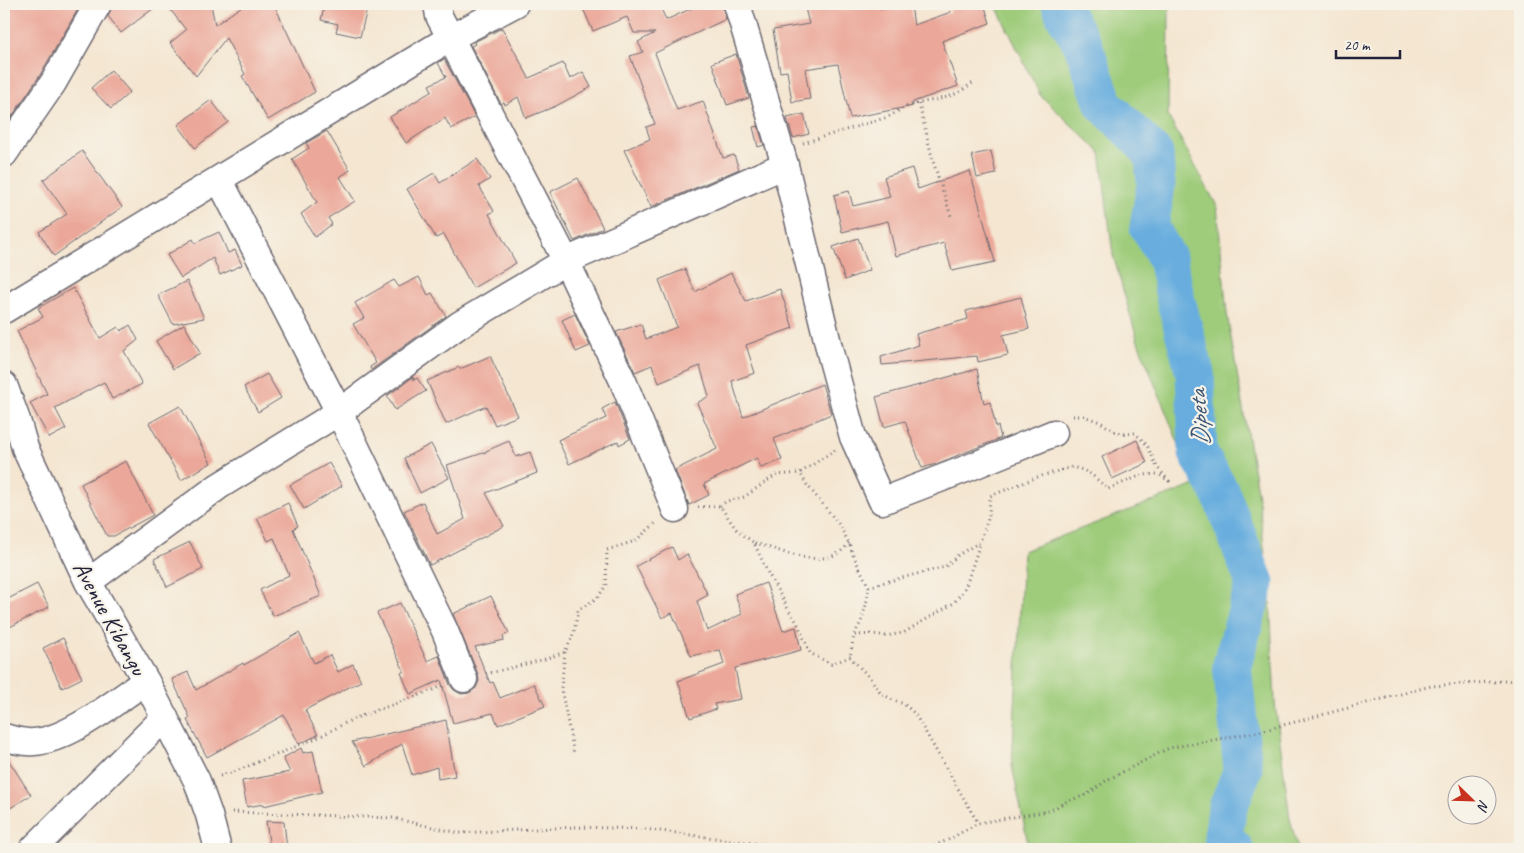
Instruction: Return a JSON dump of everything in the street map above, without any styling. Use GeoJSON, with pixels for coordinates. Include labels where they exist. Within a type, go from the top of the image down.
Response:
{"type":"FeatureCollection","features":[{"type":"Feature","properties":{"kind":"street"},"geometry":{"type":"LineString","coordinates":[[4,154],[53,83],[98,4]]}},
{"type":"Feature","properties":{"kind":"street"},"geometry":{"type":"LineString","coordinates":[[437,4],[439,16],[566,261],[623,381],[675,509]]}},
{"type":"Feature","properties":{"kind":"street"},"geometry":{"type":"LineString","coordinates":[[4,310],[450,38],[515,4]]}},
{"type":"Feature","properties":{"kind":"street"},"geometry":{"type":"LineString","coordinates":[[737,4],[783,157],[853,437],[882,501],[1054,432]]}},
{"type":"Feature","properties":{"kind":"street"},"geometry":{"type":"LineString","coordinates":[[88,582],[219,486],[339,412],[459,325],[566,261],[783,157]]}},
{"type":"Feature","properties":{"kind":"street"},"geometry":{"type":"LineString","coordinates":[[218,179],[339,412],[445,631],[464,679]]}},
{"type":"Feature","properties":{"kind":"street","name":"Avenue Kibangu"},"geometry":{"type":"LineString","coordinates":[[4,385],[25,448],[88,582],[146,681],[197,781],[218,849]]}},
{"type":"Feature","properties":{"kind":"street"},"geometry":{"type":"LineString","coordinates":[[4,737],[18,741],[35,742],[56,737],[74,729],[146,681]]}},
{"type":"Feature","properties":{"kind":"street"},"geometry":{"type":"LineString","coordinates":[[34,849],[164,717]]}},
{"type":"Feature","properties":{"kind":"path"},"geometry":{"type":"LineString","coordinates":[[783,157],[888,117],[909,105],[944,98],[958,93],[974,82]]}},
{"type":"Feature","properties":{"kind":"path"},"geometry":{"type":"LineString","coordinates":[[919,104],[933,161],[951,216]]}},
{"type":"Feature","properties":{"kind":"path"},"geometry":{"type":"LineString","coordinates":[[854,635],[873,634],[886,636],[903,633],[954,603],[966,586],[989,516],[990,496],[1038,477],[1072,467],[1092,474],[1108,489],[1142,475],[1158,474],[1169,481],[1157,467],[1146,445],[1136,433],[1124,434],[1114,431],[1100,422],[1084,416],[1068,416],[1054,432]]}},
{"type":"Feature","properties":{"kind":"path"},"geometry":{"type":"LineString","coordinates":[[675,509],[720,506],[727,501],[744,497],[776,475],[800,474],[846,445],[853,437]]}},
{"type":"Feature","properties":{"kind":"path"},"geometry":{"type":"LineString","coordinates":[[800,474],[838,523],[869,587],[861,622],[854,635],[850,657]]}},
{"type":"Feature","properties":{"kind":"path"},"geometry":{"type":"LineString","coordinates":[[720,506],[736,529],[754,543],[812,558],[829,556],[840,552],[849,544]]}},
{"type":"Feature","properties":{"kind":"path"},"geometry":{"type":"LineString","coordinates":[[869,587],[945,567],[964,551],[980,542]]}},
{"type":"Feature","properties":{"kind":"path"},"geometry":{"type":"LineString","coordinates":[[754,543],[768,573],[797,622],[810,653],[831,664],[850,657]]}},
{"type":"Feature","properties":{"kind":"path"},"geometry":{"type":"LineString","coordinates":[[565,652],[561,688],[574,754]]}},
{"type":"Feature","properties":{"kind":"path"},"geometry":{"type":"LineString","coordinates":[[850,657],[881,693],[904,704],[915,714],[978,823]]}},
{"type":"Feature","properties":{"kind":"path"},"geometry":{"type":"LineString","coordinates":[[835,849],[881,845],[930,848],[978,823],[1049,811],[1088,794],[1107,780],[1169,748],[1257,732],[1431,686],[1520,680]]}},
{"type":"Feature","properties":{"kind":"path"},"geometry":{"type":"LineString","coordinates":[[209,815],[236,811],[392,818],[459,833],[575,827],[645,829],[800,849]]}},
{"type":"Feature","properties":{"kind":"green space"},"geometry":{"type":"Polygon","coordinates":[[[995,4],[1169,4],[1168,116],[1217,206],[1227,314],[1259,503],[1270,599],[1275,703],[1290,819],[1298,849],[1029,849],[1012,766],[1023,551],[1195,485],[1138,342],[1113,255],[1100,152],[1040,95],[995,4]]]}},
{"type":"Feature","properties":{"kind":"building"},"geometry":{"type":"Polygon","coordinates":[[[4,4],[81,4],[40,75],[4,128],[4,4]]]}},
{"type":"Feature","properties":{"kind":"building"},"geometry":{"type":"Polygon","coordinates":[[[113,4],[159,4],[121,33],[108,16],[113,4]]]}},
{"type":"Feature","properties":{"kind":"building"},"geometry":{"type":"Polygon","coordinates":[[[166,4],[211,4],[215,25],[245,4],[274,4],[315,92],[268,120],[242,76],[245,74],[226,38],[196,76],[170,43],[186,30],[166,4]]]}},
{"type":"Feature","properties":{"kind":"building"},"geometry":{"type":"Polygon","coordinates":[[[325,4],[341,4],[367,9],[360,37],[336,32],[338,24],[321,20],[325,4]]]}},
{"type":"Feature","properties":{"kind":"building"},"geometry":{"type":"Polygon","coordinates":[[[581,4],[659,4],[666,20],[701,4],[722,4],[726,19],[655,53],[677,110],[703,101],[723,158],[734,155],[739,169],[651,207],[624,150],[650,139],[646,127],[655,124],[630,56],[643,52],[638,42],[655,33],[634,33],[627,17],[593,31],[581,4]]]}},
{"type":"Feature","properties":{"kind":"building"},"geometry":{"type":"Polygon","coordinates":[[[804,4],[880,4],[881,9],[911,5],[914,25],[951,12],[948,4],[984,4],[990,23],[942,41],[958,86],[913,102],[913,106],[850,118],[838,64],[805,69],[810,99],[792,102],[787,71],[780,72],[773,30],[809,24],[804,4]]]}},
{"type":"Feature","properties":{"kind":"building"},"geometry":{"type":"Polygon","coordinates":[[[502,28],[529,78],[563,63],[570,79],[583,72],[591,87],[556,106],[526,118],[518,97],[505,105],[504,102],[501,104],[471,46],[475,44],[474,42],[502,28]]]}},
{"type":"Feature","properties":{"kind":"building"},"geometry":{"type":"Polygon","coordinates":[[[736,54],[749,98],[727,105],[712,63],[736,54]]]}},
{"type":"Feature","properties":{"kind":"building"},"geometry":{"type":"Polygon","coordinates":[[[444,59],[475,117],[451,129],[445,118],[406,143],[390,117],[432,91],[429,85],[446,77],[438,63],[444,59]]]}},
{"type":"Feature","properties":{"kind":"building"},"geometry":{"type":"Polygon","coordinates":[[[111,70],[130,92],[111,109],[91,88],[111,70]]]}},
{"type":"Feature","properties":{"kind":"building"},"geometry":{"type":"Polygon","coordinates":[[[211,100],[228,122],[195,148],[178,125],[211,100]]]}},
{"type":"Feature","properties":{"kind":"building"},"geometry":{"type":"Polygon","coordinates":[[[804,114],[809,134],[793,138],[787,118],[804,114]]]}},
{"type":"Feature","properties":{"kind":"building"},"geometry":{"type":"Polygon","coordinates":[[[758,126],[764,145],[758,147],[753,127],[758,126]]]}},
{"type":"Feature","properties":{"kind":"building"},"geometry":{"type":"Polygon","coordinates":[[[327,131],[350,170],[340,177],[355,201],[328,218],[332,224],[315,237],[301,214],[317,202],[292,159],[309,148],[306,143],[327,131]]]}},
{"type":"Feature","properties":{"kind":"building"},"geometry":{"type":"Polygon","coordinates":[[[82,151],[122,207],[54,256],[39,232],[67,214],[43,180],[82,151]]]}},
{"type":"Feature","properties":{"kind":"building"},"geometry":{"type":"Polygon","coordinates":[[[991,151],[996,174],[977,178],[972,155],[991,151]]]}},
{"type":"Feature","properties":{"kind":"building"},"geometry":{"type":"Polygon","coordinates":[[[477,159],[490,179],[479,186],[494,211],[489,214],[516,263],[473,288],[444,234],[436,238],[407,189],[434,173],[440,183],[477,159]]]}},
{"type":"Feature","properties":{"kind":"building"},"geometry":{"type":"Polygon","coordinates":[[[912,168],[918,189],[970,171],[995,262],[952,271],[944,243],[896,256],[888,221],[842,232],[834,195],[849,191],[853,206],[890,197],[884,177],[912,168]]]}},
{"type":"Feature","properties":{"kind":"building"},"geometry":{"type":"Polygon","coordinates":[[[578,178],[603,228],[574,241],[550,192],[578,178]]]}},
{"type":"Feature","properties":{"kind":"building"},"geometry":{"type":"Polygon","coordinates":[[[219,232],[228,253],[235,250],[242,265],[220,275],[213,258],[181,278],[167,255],[193,239],[195,243],[219,232]]]}},
{"type":"Feature","properties":{"kind":"building"},"geometry":{"type":"Polygon","coordinates":[[[858,238],[870,270],[845,280],[833,247],[858,238]]]}},
{"type":"Feature","properties":{"kind":"building"},"geometry":{"type":"Polygon","coordinates":[[[685,269],[695,292],[731,273],[746,301],[780,289],[793,328],[746,345],[755,373],[732,381],[743,417],[822,384],[831,414],[774,439],[782,460],[761,468],[757,458],[704,484],[709,495],[689,505],[675,470],[717,449],[697,403],[709,396],[700,366],[659,383],[652,365],[635,372],[616,332],[641,324],[646,339],[677,327],[659,280],[685,269]]]}},
{"type":"Feature","properties":{"kind":"building"},"geometry":{"type":"Polygon","coordinates":[[[419,277],[428,295],[432,293],[446,316],[371,370],[370,367],[376,363],[353,324],[364,318],[355,303],[394,280],[399,287],[419,277]]]}},
{"type":"Feature","properties":{"kind":"building"},"geometry":{"type":"Polygon","coordinates":[[[187,281],[204,318],[173,324],[158,295],[187,281]]]}},
{"type":"Feature","properties":{"kind":"building"},"geometry":{"type":"Polygon","coordinates":[[[73,288],[100,338],[118,327],[121,331],[130,325],[138,340],[124,351],[142,384],[112,399],[104,382],[55,408],[66,429],[49,438],[30,403],[47,394],[17,331],[43,317],[38,308],[73,288]]]}},
{"type":"Feature","properties":{"kind":"building"},"geometry":{"type":"Polygon","coordinates":[[[1021,297],[1029,329],[1003,335],[1008,355],[978,362],[977,356],[882,365],[881,357],[919,345],[916,334],[968,319],[966,311],[1021,297]]]}},
{"type":"Feature","properties":{"kind":"building"},"geometry":{"type":"Polygon","coordinates":[[[575,314],[590,346],[576,352],[562,320],[575,314]]]}},
{"type":"Feature","properties":{"kind":"building"},"geometry":{"type":"Polygon","coordinates":[[[184,324],[200,353],[173,369],[156,341],[184,324]]]}},
{"type":"Feature","properties":{"kind":"building"},"geometry":{"type":"Polygon","coordinates":[[[490,356],[518,416],[495,425],[486,406],[446,424],[427,381],[490,356]]]}},
{"type":"Feature","properties":{"kind":"building"},"geometry":{"type":"Polygon","coordinates":[[[977,369],[984,404],[990,402],[996,427],[998,426],[1001,438],[922,468],[905,421],[884,427],[876,397],[977,369]]]}},
{"type":"Feature","properties":{"kind":"building"},"geometry":{"type":"Polygon","coordinates":[[[267,374],[281,398],[258,412],[244,387],[267,374]]]}},
{"type":"Feature","properties":{"kind":"building"},"geometry":{"type":"Polygon","coordinates":[[[413,377],[414,380],[417,378],[426,391],[395,410],[387,396],[413,377]]]}},
{"type":"Feature","properties":{"kind":"building"},"geometry":{"type":"Polygon","coordinates":[[[615,402],[630,439],[619,445],[618,441],[569,464],[558,440],[606,418],[602,409],[615,402]]]}},
{"type":"Feature","properties":{"kind":"building"},"geometry":{"type":"Polygon","coordinates":[[[180,406],[211,463],[181,480],[149,423],[180,406]]]}},
{"type":"Feature","properties":{"kind":"building"},"geometry":{"type":"Polygon","coordinates":[[[1137,440],[1147,463],[1112,479],[1102,457],[1137,440]]]}},
{"type":"Feature","properties":{"kind":"building"},"geometry":{"type":"Polygon","coordinates":[[[509,441],[516,457],[530,452],[537,473],[486,493],[504,526],[430,565],[404,511],[423,502],[437,534],[465,519],[447,465],[486,452],[509,441]]]}},
{"type":"Feature","properties":{"kind":"building"},"geometry":{"type":"Polygon","coordinates":[[[431,444],[449,478],[420,493],[404,458],[431,444]]]}},
{"type":"Feature","properties":{"kind":"building"},"geometry":{"type":"Polygon","coordinates":[[[126,461],[153,515],[114,536],[107,536],[81,484],[126,461]]]}},
{"type":"Feature","properties":{"kind":"building"},"geometry":{"type":"Polygon","coordinates":[[[329,463],[342,486],[304,509],[290,485],[329,463]]]}},
{"type":"Feature","properties":{"kind":"building"},"geometry":{"type":"Polygon","coordinates":[[[288,503],[298,526],[293,529],[321,596],[273,616],[260,590],[289,575],[274,538],[268,541],[257,518],[288,503]]]}},
{"type":"Feature","properties":{"kind":"building"},"geometry":{"type":"Polygon","coordinates":[[[190,542],[203,569],[167,587],[154,559],[190,542]]]}},
{"type":"Feature","properties":{"kind":"building"},"geometry":{"type":"Polygon","coordinates":[[[672,547],[678,560],[687,554],[708,595],[697,601],[707,631],[742,614],[735,594],[766,583],[783,631],[796,627],[801,650],[735,668],[741,699],[714,704],[716,709],[690,718],[678,681],[724,664],[720,650],[691,656],[672,613],[662,618],[636,566],[672,547]]]}},
{"type":"Feature","properties":{"kind":"building"},"geometry":{"type":"Polygon","coordinates":[[[37,584],[49,607],[4,630],[4,601],[37,584]]]}},
{"type":"Feature","properties":{"kind":"building"},"geometry":{"type":"Polygon","coordinates":[[[491,596],[509,633],[503,636],[504,640],[475,647],[490,683],[493,682],[500,698],[534,684],[545,706],[498,725],[493,713],[453,723],[441,680],[410,694],[401,673],[404,671],[377,613],[400,603],[427,661],[439,656],[450,685],[454,690],[461,694],[469,693],[476,688],[479,681],[478,674],[453,614],[491,596]]]}},
{"type":"Feature","properties":{"kind":"building"},"geometry":{"type":"Polygon","coordinates":[[[299,633],[314,663],[330,655],[338,672],[353,664],[361,681],[305,710],[318,735],[299,744],[284,715],[207,757],[187,720],[190,718],[172,679],[188,672],[196,690],[299,633]]]}},
{"type":"Feature","properties":{"kind":"building"},"geometry":{"type":"Polygon","coordinates":[[[63,638],[82,678],[62,688],[43,648],[63,638]]]}},
{"type":"Feature","properties":{"kind":"building"},"geometry":{"type":"Polygon","coordinates":[[[446,720],[455,776],[438,779],[437,767],[412,775],[402,744],[366,766],[352,742],[446,720]]]}},
{"type":"Feature","properties":{"kind":"building"},"geometry":{"type":"Polygon","coordinates":[[[301,748],[303,753],[313,751],[322,792],[264,806],[264,804],[247,807],[242,781],[290,772],[283,758],[301,748]]]}},
{"type":"Feature","properties":{"kind":"building"},"geometry":{"type":"Polygon","coordinates":[[[4,753],[31,795],[4,812],[4,753]]]}},
{"type":"Feature","properties":{"kind":"building"},"geometry":{"type":"Polygon","coordinates":[[[266,821],[284,822],[287,849],[270,849],[266,821]]]}},
{"type":"Feature","properties":{"kind":"waterway","name":"Dipeta"},"geometry":{"type":"LineString","coordinates":[[1061,4],[1065,15],[1083,45],[1104,104],[1154,154],[1156,185],[1149,227],[1167,258],[1195,373],[1198,453],[1220,492],[1255,583],[1232,665],[1243,769],[1227,810],[1223,837],[1234,849]]}}]}
